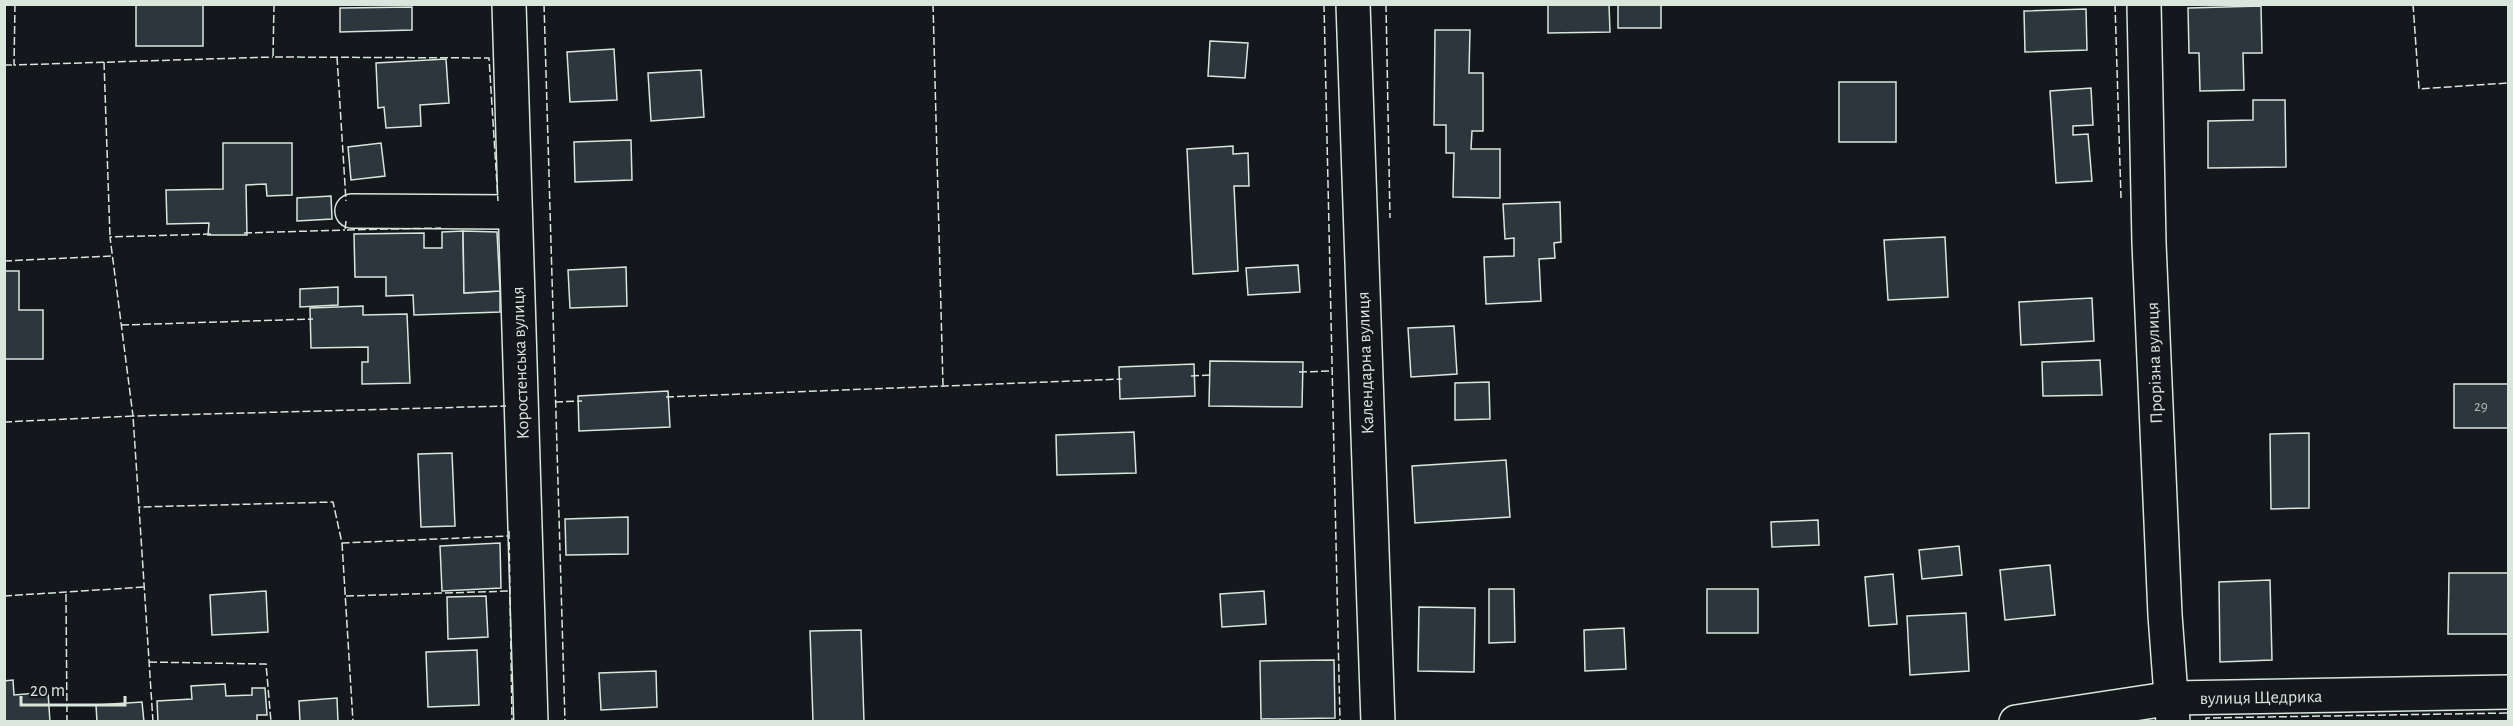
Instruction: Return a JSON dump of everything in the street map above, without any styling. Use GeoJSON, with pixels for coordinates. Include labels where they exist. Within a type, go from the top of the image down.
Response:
{"type":"FeatureCollection","features":[{"type":"Feature","properties":{"kind":"street","name":"Коростенська вулиця"},"geometry":{"type":"LineString","coordinates":[[509,4],[531,722]]}},
{"type":"Feature","properties":{"kind":"street","name":"Календарна вулиця"},"geometry":{"type":"LineString","coordinates":[[1353,4],[1378,722]]}},
{"type":"Feature","properties":{"kind":"street","name":"Прорізна вулиця"},"geometry":{"type":"LineString","coordinates":[[2144,4],[2149,243],[2164,592],[2173,710]]}},
{"type":"Feature","properties":{"kind":"street"},"geometry":{"type":"LineString","coordinates":[[352,211],[515,212]]}},
{"type":"Feature","properties":{"kind":"street","name":"вулиця Щедрика"},"geometry":{"type":"LineString","coordinates":[[2016,722],[2173,710],[2508,692]]}},
{"type":"Feature","properties":{"kind":"building"},"geometry":{"type":"Polygon","coordinates":[[[136,4],[203,4],[203,46],[136,46],[136,4]]]}},
{"type":"Feature","properties":{"kind":"building"},"geometry":{"type":"Polygon","coordinates":[[[1548,4],[1609,4],[1610,32],[1548,33],[1548,4]]]}},
{"type":"Feature","properties":{"kind":"building"},"geometry":{"type":"Polygon","coordinates":[[[1618,4],[1661,4],[1661,28],[1618,28],[1618,4]]]}},
{"type":"Feature","properties":{"kind":"building"},"geometry":{"type":"Polygon","coordinates":[[[2261,6],[2262,53],[2243,53],[2244,90],[2200,91],[2199,53],[2189,53],[2188,8],[2261,6]]]}},
{"type":"Feature","properties":{"kind":"building"},"geometry":{"type":"Polygon","coordinates":[[[412,7],[412,30],[340,32],[340,8],[412,7]]]}},
{"type":"Feature","properties":{"kind":"building"},"geometry":{"type":"Polygon","coordinates":[[[2086,9],[2087,50],[2025,52],[2024,11],[2086,9]]]}},
{"type":"Feature","properties":{"kind":"building"},"geometry":{"type":"Polygon","coordinates":[[[1435,30],[1470,30],[1469,73],[1483,73],[1483,131],[1472,131],[1471,149],[1500,149],[1500,198],[1453,197],[1454,153],[1446,153],[1446,125],[1434,125],[1435,30]]]}},
{"type":"Feature","properties":{"kind":"building"},"geometry":{"type":"Polygon","coordinates":[[[1210,41],[1248,43],[1245,78],[1208,76],[1210,41]]]}},
{"type":"Feature","properties":{"kind":"building"},"geometry":{"type":"Polygon","coordinates":[[[614,49],[617,100],[570,102],[567,52],[614,49]]]}},
{"type":"Feature","properties":{"kind":"building"},"geometry":{"type":"Polygon","coordinates":[[[446,59],[449,103],[420,105],[421,126],[386,128],[384,107],[378,108],[376,63],[446,59]]]}},
{"type":"Feature","properties":{"kind":"building"},"geometry":{"type":"Polygon","coordinates":[[[701,70],[704,117],[651,121],[648,73],[701,70]]]}},
{"type":"Feature","properties":{"kind":"building"},"geometry":{"type":"Polygon","coordinates":[[[1839,82],[1896,82],[1896,142],[1839,142],[1839,82]]]}},
{"type":"Feature","properties":{"kind":"building"},"geometry":{"type":"Polygon","coordinates":[[[2091,88],[2093,125],[2073,126],[2073,135],[2088,134],[2092,181],[2056,183],[2050,91],[2091,88]]]}},
{"type":"Feature","properties":{"kind":"building"},"geometry":{"type":"Polygon","coordinates":[[[2253,100],[2285,100],[2286,167],[2208,168],[2208,121],[2253,120],[2253,100]]]}},
{"type":"Feature","properties":{"kind":"building"},"geometry":{"type":"Polygon","coordinates":[[[631,140],[632,180],[575,182],[574,142],[631,140]]]}},
{"type":"Feature","properties":{"kind":"building"},"geometry":{"type":"Polygon","coordinates":[[[223,143],[292,143],[292,195],[267,196],[266,184],[246,185],[247,235],[208,235],[209,223],[167,224],[166,190],[223,189],[223,143]]]}},
{"type":"Feature","properties":{"kind":"building"},"geometry":{"type":"Polygon","coordinates":[[[381,143],[385,176],[351,180],[348,147],[381,143]]]}},
{"type":"Feature","properties":{"kind":"building"},"geometry":{"type":"Polygon","coordinates":[[[1233,146],[1233,154],[1248,153],[1249,186],[1234,186],[1238,271],[1193,274],[1187,149],[1233,146]]]}},
{"type":"Feature","properties":{"kind":"building"},"geometry":{"type":"Polygon","coordinates":[[[331,196],[332,219],[297,221],[297,198],[331,196]]]}},
{"type":"Feature","properties":{"kind":"building"},"geometry":{"type":"Polygon","coordinates":[[[1560,202],[1561,242],[1554,243],[1555,258],[1539,259],[1541,301],[1486,304],[1484,257],[1514,256],[1514,238],[1505,239],[1503,204],[1560,202]]]}},
{"type":"Feature","properties":{"kind":"building"},"geometry":{"type":"Polygon","coordinates":[[[463,231],[464,293],[500,291],[500,312],[414,315],[413,295],[386,296],[386,277],[355,277],[354,234],[424,233],[424,248],[442,248],[442,232],[463,231]]]}},
{"type":"Feature","properties":{"kind":"building"},"geometry":{"type":"Polygon","coordinates":[[[463,231],[497,232],[500,291],[464,293],[463,231]]]}},
{"type":"Feature","properties":{"kind":"building"},"geometry":{"type":"Polygon","coordinates":[[[1945,237],[1948,297],[1888,300],[1884,240],[1945,237]]]}},
{"type":"Feature","properties":{"kind":"building"},"geometry":{"type":"Polygon","coordinates":[[[1298,265],[1300,292],[1248,295],[1246,268],[1298,265]]]}},
{"type":"Feature","properties":{"kind":"building"},"geometry":{"type":"Polygon","coordinates":[[[626,267],[627,306],[570,308],[568,270],[626,267]]]}},
{"type":"Feature","properties":{"kind":"building"},"geometry":{"type":"Polygon","coordinates":[[[4,271],[19,271],[19,310],[43,310],[43,359],[4,359],[4,271]]]}},
{"type":"Feature","properties":{"kind":"building"},"geometry":{"type":"Polygon","coordinates":[[[338,287],[338,305],[300,307],[300,289],[338,287]]]}},
{"type":"Feature","properties":{"kind":"building"},"geometry":{"type":"Polygon","coordinates":[[[2092,298],[2094,341],[2021,345],[2019,302],[2092,298]]]}},
{"type":"Feature","properties":{"kind":"building"},"geometry":{"type":"Polygon","coordinates":[[[363,306],[363,315],[407,314],[410,383],[362,384],[362,362],[368,362],[368,347],[311,348],[310,308],[363,306]]]}},
{"type":"Feature","properties":{"kind":"building"},"geometry":{"type":"Polygon","coordinates":[[[1454,326],[1457,374],[1411,377],[1408,328],[1454,326]]]}},
{"type":"Feature","properties":{"kind":"building"},"geometry":{"type":"Polygon","coordinates":[[[2100,360],[2102,395],[2043,396],[2042,362],[2100,360]]]}},
{"type":"Feature","properties":{"kind":"building"},"geometry":{"type":"Polygon","coordinates":[[[1210,361],[1303,362],[1302,407],[1209,406],[1210,361]]]}},
{"type":"Feature","properties":{"kind":"building"},"geometry":{"type":"Polygon","coordinates":[[[1194,364],[1195,396],[1120,399],[1119,367],[1194,364]]]}},
{"type":"Feature","properties":{"kind":"building"},"geometry":{"type":"Polygon","coordinates":[[[1489,382],[1490,419],[1455,420],[1455,383],[1489,382]]]}},
{"type":"Feature","properties":{"kind":"building"},"geometry":{"type":"Polygon","coordinates":[[[2454,384],[2508,384],[2508,428],[2454,428],[2454,384]]]}},
{"type":"Feature","properties":{"kind":"building"},"geometry":{"type":"Polygon","coordinates":[[[668,391],[670,427],[579,431],[578,396],[668,391]]]}},
{"type":"Feature","properties":{"kind":"building"},"geometry":{"type":"Polygon","coordinates":[[[1134,432],[1136,473],[1057,475],[1056,435],[1134,432]]]}},
{"type":"Feature","properties":{"kind":"building"},"geometry":{"type":"Polygon","coordinates":[[[2309,433],[2309,508],[2271,509],[2270,434],[2309,433]]]}},
{"type":"Feature","properties":{"kind":"building"},"geometry":{"type":"Polygon","coordinates":[[[452,453],[455,526],[421,527],[418,454],[452,453]]]}},
{"type":"Feature","properties":{"kind":"building"},"geometry":{"type":"Polygon","coordinates":[[[1506,460],[1510,517],[1415,523],[1412,466],[1506,460]]]}},
{"type":"Feature","properties":{"kind":"building"},"geometry":{"type":"Polygon","coordinates":[[[628,517],[628,554],[566,555],[565,519],[628,517]]]}},
{"type":"Feature","properties":{"kind":"building"},"geometry":{"type":"Polygon","coordinates":[[[1818,520],[1819,545],[1772,547],[1771,522],[1818,520]]]}},
{"type":"Feature","properties":{"kind":"building"},"geometry":{"type":"Polygon","coordinates":[[[500,543],[501,588],[442,591],[440,546],[500,543]]]}},
{"type":"Feature","properties":{"kind":"building"},"geometry":{"type":"Polygon","coordinates":[[[1959,546],[1962,575],[1922,579],[1919,550],[1959,546]]]}},
{"type":"Feature","properties":{"kind":"building"},"geometry":{"type":"Polygon","coordinates":[[[2050,565],[2055,615],[2005,620],[2000,570],[2050,565]]]}},
{"type":"Feature","properties":{"kind":"building"},"geometry":{"type":"Polygon","coordinates":[[[2449,573],[2508,573],[2508,634],[2448,634],[2449,573]]]}},
{"type":"Feature","properties":{"kind":"building"},"geometry":{"type":"Polygon","coordinates":[[[1893,574],[1897,624],[1869,626],[1865,577],[1893,574]]]}},
{"type":"Feature","properties":{"kind":"building"},"geometry":{"type":"Polygon","coordinates":[[[2270,580],[2272,660],[2220,662],[2219,582],[2270,580]]]}},
{"type":"Feature","properties":{"kind":"building"},"geometry":{"type":"Polygon","coordinates":[[[1489,589],[1514,589],[1515,642],[1489,643],[1489,589]]]}},
{"type":"Feature","properties":{"kind":"building"},"geometry":{"type":"Polygon","coordinates":[[[1707,589],[1758,589],[1758,633],[1707,633],[1707,589]]]}},
{"type":"Feature","properties":{"kind":"building"},"geometry":{"type":"Polygon","coordinates":[[[266,591],[268,632],[212,635],[210,595],[266,591]]]}},
{"type":"Feature","properties":{"kind":"building"},"geometry":{"type":"Polygon","coordinates":[[[1264,591],[1266,624],[1222,627],[1220,594],[1264,591]]]}},
{"type":"Feature","properties":{"kind":"building"},"geometry":{"type":"Polygon","coordinates":[[[486,596],[488,637],[448,639],[447,597],[486,596]]]}},
{"type":"Feature","properties":{"kind":"building"},"geometry":{"type":"Polygon","coordinates":[[[1419,607],[1475,608],[1474,672],[1418,671],[1419,607]]]}},
{"type":"Feature","properties":{"kind":"building"},"geometry":{"type":"Polygon","coordinates":[[[1966,613],[1969,671],[1910,675],[1907,616],[1966,613]]]}},
{"type":"Feature","properties":{"kind":"building"},"geometry":{"type":"Polygon","coordinates":[[[1624,628],[1626,669],[1585,671],[1584,630],[1624,628]]]}},
{"type":"Feature","properties":{"kind":"building"},"geometry":{"type":"Polygon","coordinates":[[[861,630],[864,722],[813,722],[810,631],[861,630]]]}},
{"type":"Feature","properties":{"kind":"building"},"geometry":{"type":"Polygon","coordinates":[[[477,650],[479,705],[428,707],[426,652],[477,650]]]}},
{"type":"Feature","properties":{"kind":"building"},"geometry":{"type":"Polygon","coordinates":[[[1334,660],[1335,718],[1261,719],[1260,661],[1334,660]]]}},
{"type":"Feature","properties":{"kind":"building"},"geometry":{"type":"Polygon","coordinates":[[[656,671],[657,707],[601,710],[599,673],[656,671]]]}},
{"type":"Feature","properties":{"kind":"building"},"geometry":{"type":"Polygon","coordinates":[[[13,680],[14,695],[48,692],[50,722],[4,722],[4,681],[13,680]]]}},
{"type":"Feature","properties":{"kind":"building"},"geometry":{"type":"Polygon","coordinates":[[[225,684],[226,696],[252,695],[252,688],[265,688],[267,715],[257,715],[257,722],[158,722],[157,701],[192,699],[191,686],[225,684]]]}},
{"type":"Feature","properties":{"kind":"building"},"geometry":{"type":"Polygon","coordinates":[[[337,698],[338,722],[300,722],[299,701],[337,698]]]}},
{"type":"Feature","properties":{"kind":"building"},"geometry":{"type":"Polygon","coordinates":[[[142,702],[144,722],[97,722],[96,705],[142,702]]]}},
{"type":"Feature","properties":{"kind":"fence"},"geometry":{"type":"LineString","coordinates":[[15,4],[14,65],[273,57]]}},
{"type":"Feature","properties":{"kind":"fence"},"geometry":{"type":"LineString","coordinates":[[274,4],[273,57],[489,58],[498,201]]}},
{"type":"Feature","properties":{"kind":"fence"},"geometry":{"type":"LineString","coordinates":[[544,4],[565,722]]}},
{"type":"Feature","properties":{"kind":"fence"},"geometry":{"type":"LineString","coordinates":[[933,4],[943,386]]}},
{"type":"Feature","properties":{"kind":"fence"},"geometry":{"type":"LineString","coordinates":[[1324,4],[1340,722]]}},
{"type":"Feature","properties":{"kind":"fence"},"geometry":{"type":"LineString","coordinates":[[1386,4],[1390,218]]}},
{"type":"Feature","properties":{"kind":"fence"},"geometry":{"type":"LineString","coordinates":[[2115,4],[2121,198]]}},
{"type":"Feature","properties":{"kind":"fence"},"geometry":{"type":"LineString","coordinates":[[2413,4],[2419,89],[2508,83]]}},
{"type":"Feature","properties":{"kind":"fence"},"geometry":{"type":"LineString","coordinates":[[337,57],[346,201]]}},
{"type":"Feature","properties":{"kind":"fence"},"geometry":{"type":"LineString","coordinates":[[104,62],[110,237]]}},
{"type":"Feature","properties":{"kind":"fence"},"geometry":{"type":"LineString","coordinates":[[4,65],[14,65]]}},
{"type":"Feature","properties":{"kind":"fence"},"geometry":{"type":"LineString","coordinates":[[346,221],[345,230],[441,228]]}},
{"type":"Feature","properties":{"kind":"fence"},"geometry":{"type":"LineString","coordinates":[[244,233],[345,230]]}},
{"type":"Feature","properties":{"kind":"fence"},"geometry":{"type":"LineString","coordinates":[[211,234],[110,237],[133,416],[506,406]]}},
{"type":"Feature","properties":{"kind":"fence"},"geometry":{"type":"LineString","coordinates":[[4,261],[112,256]]}},
{"type":"Feature","properties":{"kind":"fence"},"geometry":{"type":"LineString","coordinates":[[121,325],[313,319]]}},
{"type":"Feature","properties":{"kind":"fence"},"geometry":{"type":"LineString","coordinates":[[1299,372],[1332,371]]}},
{"type":"Feature","properties":{"kind":"fence"},"geometry":{"type":"LineString","coordinates":[[1191,376],[1212,375]]}},
{"type":"Feature","properties":{"kind":"fence"},"geometry":{"type":"LineString","coordinates":[[666,397],[1122,379]]}},
{"type":"Feature","properties":{"kind":"fence"},"geometry":{"type":"LineString","coordinates":[[555,402],[582,401]]}},
{"type":"Feature","properties":{"kind":"fence"},"geometry":{"type":"LineString","coordinates":[[4,422],[133,416],[139,507]]}},
{"type":"Feature","properties":{"kind":"fence"},"geometry":{"type":"LineString","coordinates":[[153,722],[139,507],[333,502],[342,543],[509,536]]}},
{"type":"Feature","properties":{"kind":"fence"},"geometry":{"type":"LineString","coordinates":[[509,531],[512,722]]}},
{"type":"Feature","properties":{"kind":"fence"},"geometry":{"type":"LineString","coordinates":[[342,543],[353,722]]}},
{"type":"Feature","properties":{"kind":"fence"},"geometry":{"type":"LineString","coordinates":[[4,596],[144,587]]}},
{"type":"Feature","properties":{"kind":"fence"},"geometry":{"type":"LineString","coordinates":[[346,596],[510,591]]}},
{"type":"Feature","properties":{"kind":"fence"},"geometry":{"type":"LineString","coordinates":[[66,594],[67,722]]}},
{"type":"Feature","properties":{"kind":"fence"},"geometry":{"type":"LineString","coordinates":[[149,662],[266,664],[271,722]]}},
{"type":"Feature","properties":{"kind":"fence"},"geometry":{"type":"LineString","coordinates":[[2206,722],[2206,718],[2508,713]]}}]}
